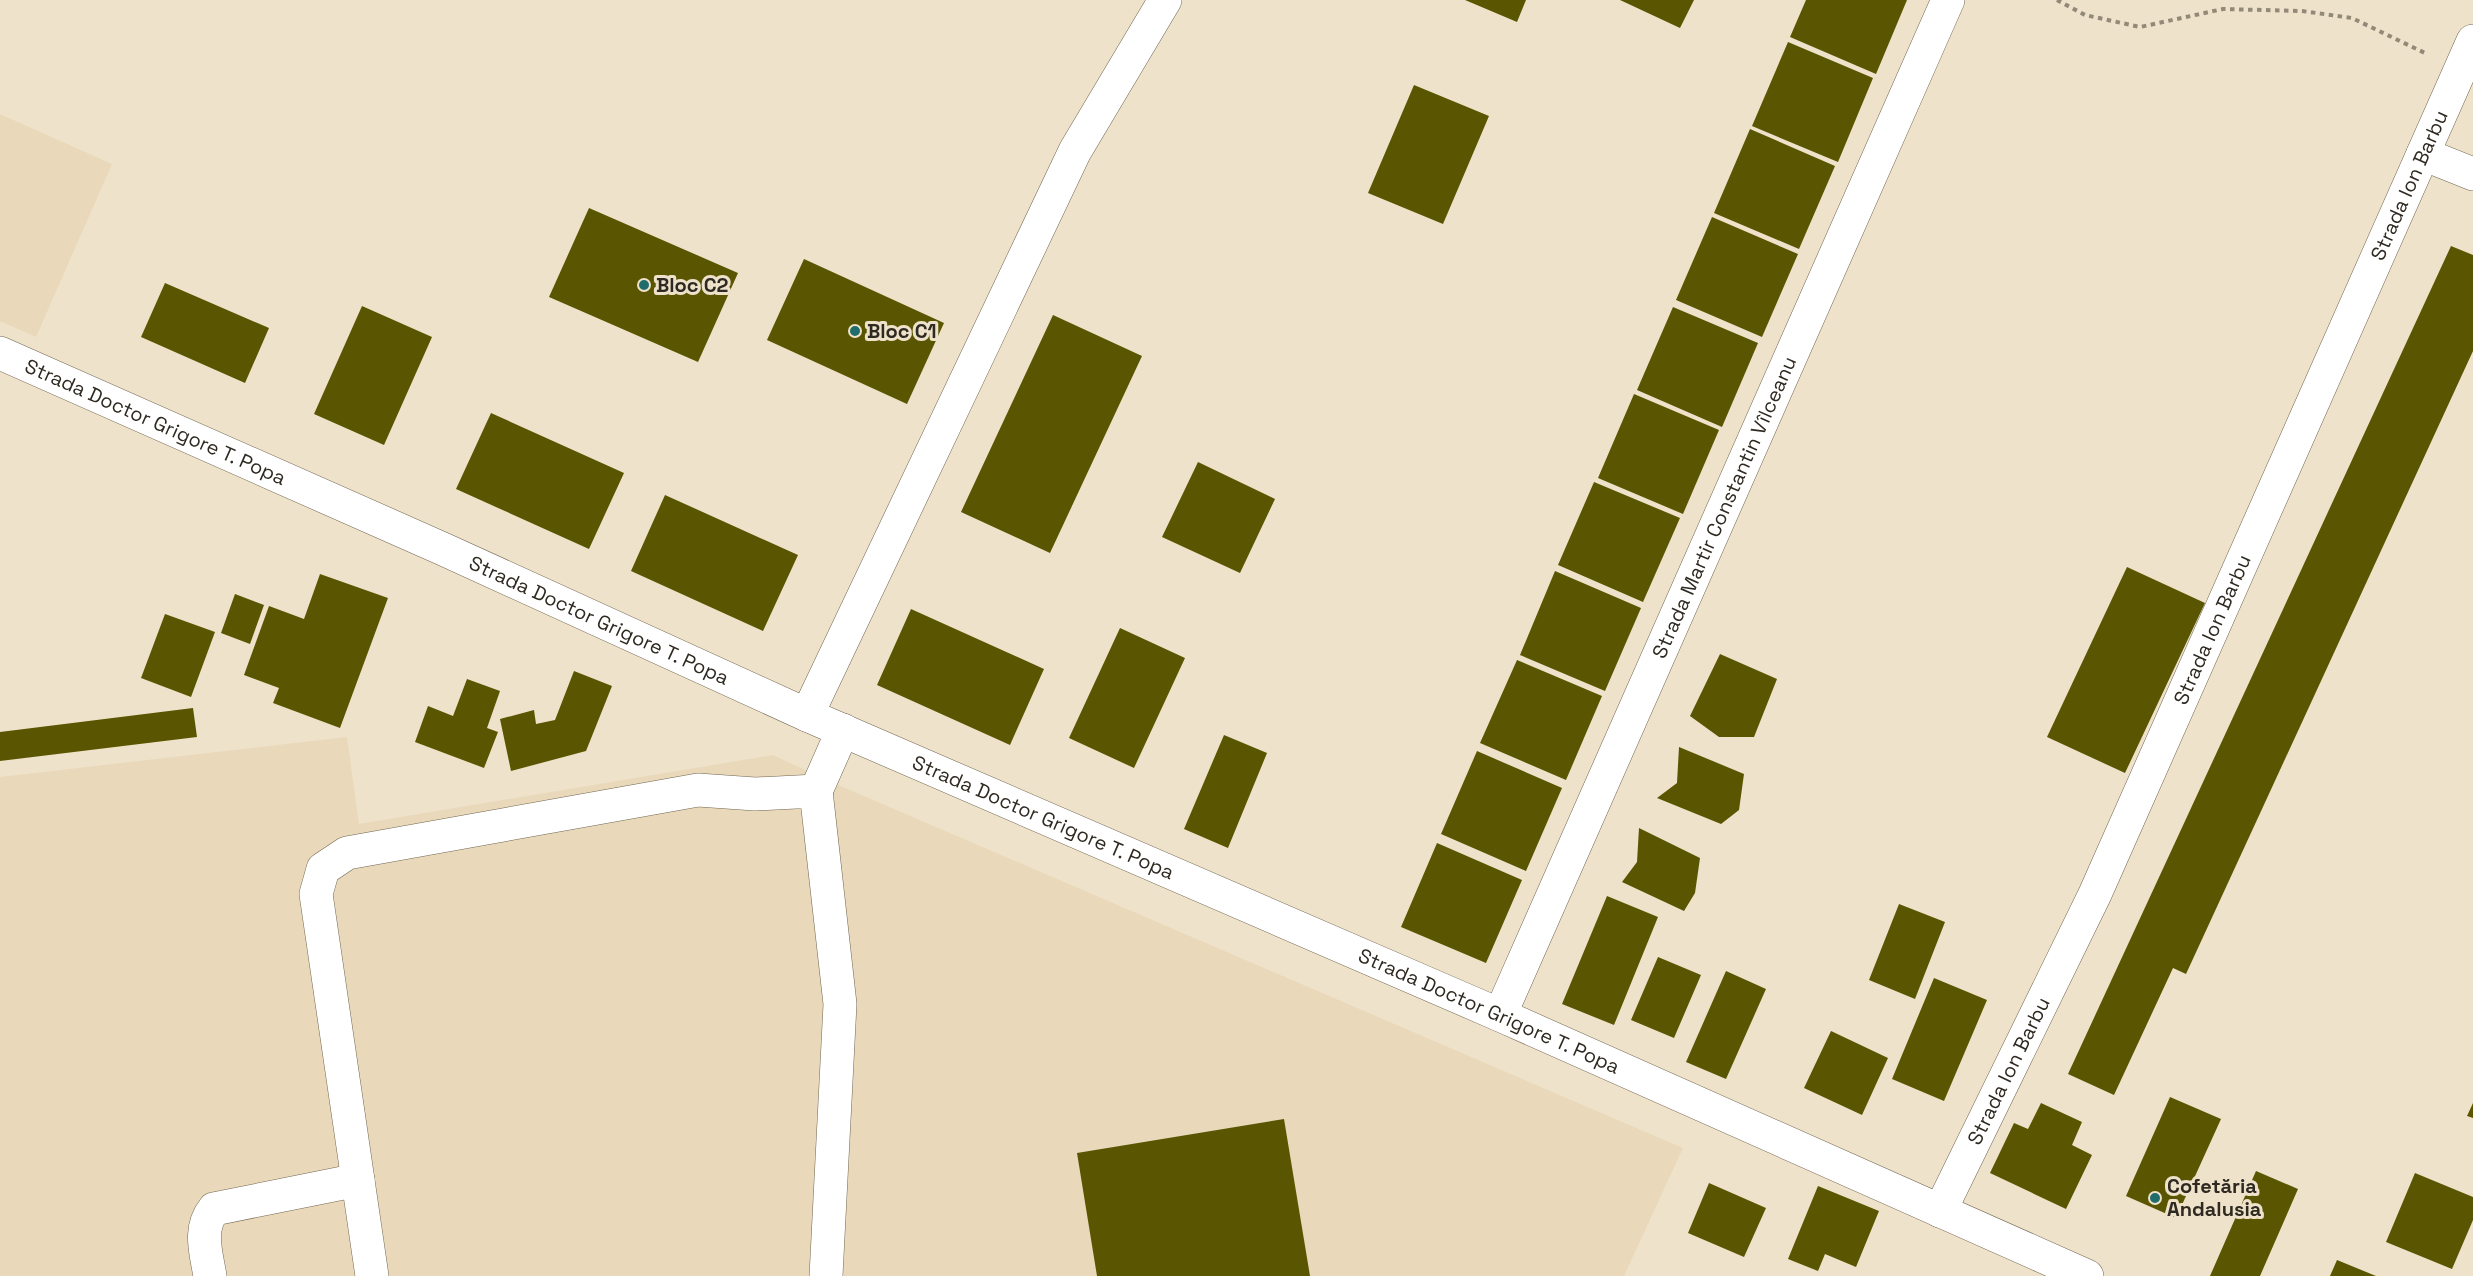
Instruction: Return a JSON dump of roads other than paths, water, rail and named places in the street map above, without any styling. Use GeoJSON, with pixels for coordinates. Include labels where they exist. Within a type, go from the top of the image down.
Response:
{"type":"FeatureCollection","features":[{"type":"Feature","properties":{"kind":"street"},"geometry":{"type":"LineString","coordinates":[[807,715],[1075,152],[1165,0]]}},
{"type":"Feature","properties":{"kind":"street","name":"Strada Martir Constantin Vîlceanu"},"geometry":{"type":"LineString","coordinates":[[1500,1015],[1948,0]]}},
{"type":"Feature","properties":{"kind":"street","name":"Strada Ion Barbu"},"geometry":{"type":"LineString","coordinates":[[1940,1211],[2095,894],[2467,56]]}},
{"type":"Feature","properties":{"kind":"street"},"geometry":{"type":"LineString","coordinates":[[2423,154],[2473,174]]}},
{"type":"Feature","properties":{"kind":"street","name":"Strada Doctor Grigore T. Popa"},"geometry":{"type":"LineString","coordinates":[[0,353],[443,549],[807,715],[1500,1015],[2087,1276]]}},
{"type":"Feature","properties":{"kind":"street"},"geometry":{"type":"LineString","coordinates":[[817,1274],[840,1004],[816,791],[843,730]]}},
{"type":"Feature","properties":{"kind":"street"},"geometry":{"type":"LineString","coordinates":[[372,1276],[316,894],[323,868],[347,853],[698,790],[755,794],[816,791]]}},
{"type":"Feature","properties":{"kind":"street"},"geometry":{"type":"LineString","coordinates":[[210,1276],[203,1236],[206,1219],[214,1209],[358,1180]]}},
{"type":"Feature","properties":{"kind":"place","name":"Bloc C2"},"geometry":{"type":"Point","coordinates":[644,285]}},
{"type":"Feature","properties":{"kind":"place","name":"Bloc C1"},"geometry":{"type":"Point","coordinates":[855,331]}},
{"type":"Feature","properties":{"kind":"place","name":"Cofetăria Andalusia"},"geometry":{"type":"Point","coordinates":[2155,1198]}}]}
